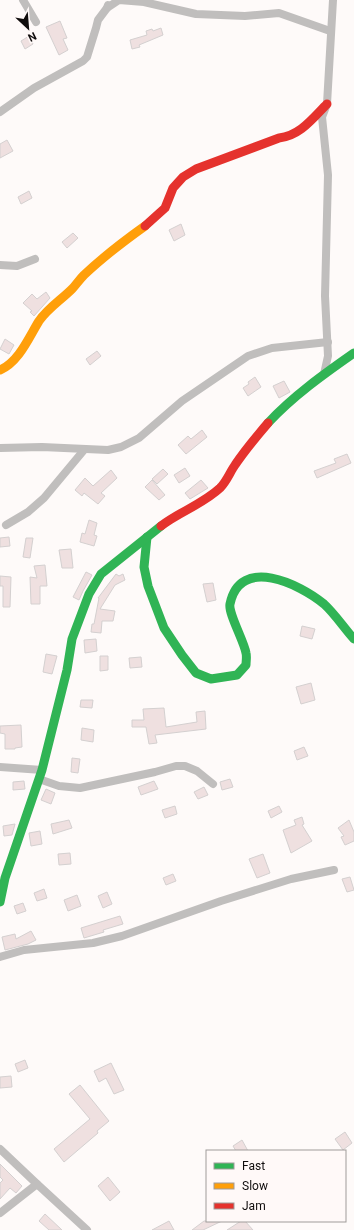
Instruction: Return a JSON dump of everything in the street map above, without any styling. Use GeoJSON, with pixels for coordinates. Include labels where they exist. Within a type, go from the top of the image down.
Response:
{"type":"FeatureCollection","features":[{"type":"Feature","properties":{"kind":"street"},"geometry":{"type":"LineString","coordinates":[[23,0],[36,22]]}},
{"type":"Feature","properties":{"kind":"street"},"geometry":{"type":"LineString","coordinates":[[0,112],[34,88],[83,61],[87,57],[98,20],[107,8],[110,0]]}},
{"type":"Feature","properties":{"kind":"street"},"geometry":{"type":"LineString","coordinates":[[107,8],[119,0],[144,2],[196,14],[245,16],[279,13],[330,31]]}},
{"type":"Feature","properties":{"kind":"street"},"geometry":{"type":"LineString","coordinates":[[324,374],[328,356],[326,296],[328,175],[322,117],[327,104],[330,31],[333,0]]}},
{"type":"Feature","properties":{"kind":"street"},"geometry":{"type":"LineString","coordinates":[[0,370],[10,364],[29,340],[39,321],[51,306],[122,242],[150,222],[165,208],[173,188],[183,177],[196,169],[247,151],[275,139],[288,137],[295,134],[327,104]]}},
{"type":"Feature","properties":{"kind":"street"},"geometry":{"type":"LineString","coordinates":[[0,265],[17,266],[35,259]]}},
{"type":"Feature","properties":{"kind":"street"},"geometry":{"type":"LineString","coordinates":[[0,448],[42,447],[108,450],[121,447],[139,438],[182,401],[248,356],[272,348],[328,342]]}},
{"type":"Feature","properties":{"kind":"street"},"geometry":{"type":"LineString","coordinates":[[0,902],[6,878],[41,774],[67,670],[72,639],[89,594],[101,574],[165,523],[220,488],[227,480],[234,466],[250,443],[280,410],[324,374],[354,353]]}},
{"type":"Feature","properties":{"kind":"street"},"geometry":{"type":"LineString","coordinates":[[6,525],[28,512],[44,498],[84,450]]}},
{"type":"Feature","properties":{"kind":"street"},"geometry":{"type":"LineString","coordinates":[[147,537],[144,566],[148,586],[164,628],[196,673],[211,679],[226,677],[237,675],[246,665],[246,653],[229,606],[234,592],[242,581],[253,577],[275,578],[306,591],[325,605],[354,639]]}},
{"type":"Feature","properties":{"kind":"street"},"geometry":{"type":"LineString","coordinates":[[0,767],[41,774],[58,786],[80,788],[148,774],[176,766],[185,766],[197,771],[213,784]]}},
{"type":"Feature","properties":{"kind":"street"},"geometry":{"type":"LineString","coordinates":[[0,957],[24,950],[93,942],[122,936],[221,901],[291,879],[334,870]]}},
{"type":"Feature","properties":{"kind":"street"},"geometry":{"type":"LineString","coordinates":[[0,1149],[87,1230]]}},
{"type":"Feature","properties":{"kind":"street"},"geometry":{"type":"LineString","coordinates":[[0,1213],[37,1184]]}},
{"type":"Feature","properties":{"kind":"building"},"geometry":{"type":"Polygon","coordinates":[[[60,21],[67,38],[63,39],[68,50],[59,55],[46,27],[60,21]]]}},
{"type":"Feature","properties":{"kind":"building"},"geometry":{"type":"Polygon","coordinates":[[[161,28],[163,35],[139,45],[140,47],[132,49],[130,40],[147,35],[146,31],[152,29],[153,31],[161,28]]]}},
{"type":"Feature","properties":{"kind":"building"},"geometry":{"type":"Polygon","coordinates":[[[29,36],[33,44],[25,49],[21,41],[29,36]]]}},
{"type":"Feature","properties":{"kind":"building"},"geometry":{"type":"Polygon","coordinates":[[[7,140],[13,151],[0,158],[0,144],[7,140]]]}},
{"type":"Feature","properties":{"kind":"building"},"geometry":{"type":"Polygon","coordinates":[[[29,191],[32,198],[21,204],[18,197],[29,191]]]}},
{"type":"Feature","properties":{"kind":"building"},"geometry":{"type":"Polygon","coordinates":[[[181,224],[185,235],[174,241],[169,230],[181,224]]]}},
{"type":"Feature","properties":{"kind":"building"},"geometry":{"type":"Polygon","coordinates":[[[73,233],[78,238],[67,248],[62,242],[73,233]]]}},
{"type":"Feature","properties":{"kind":"building"},"geometry":{"type":"Polygon","coordinates":[[[46,292],[50,298],[34,316],[30,312],[32,311],[23,303],[32,294],[37,299],[46,292]]]}},
{"type":"Feature","properties":{"kind":"building"},"geometry":{"type":"Polygon","coordinates":[[[5,339],[14,345],[9,354],[0,349],[5,339]]]}},
{"type":"Feature","properties":{"kind":"building"},"geometry":{"type":"Polygon","coordinates":[[[97,351],[101,356],[90,365],[86,359],[97,351]]]}},
{"type":"Feature","properties":{"kind":"building"},"geometry":{"type":"Polygon","coordinates":[[[255,377],[261,387],[248,396],[243,388],[255,377]]]}},
{"type":"Feature","properties":{"kind":"building"},"geometry":{"type":"Polygon","coordinates":[[[284,381],[290,392],[279,398],[273,386],[284,381]]]}},
{"type":"Feature","properties":{"kind":"building"},"geometry":{"type":"Polygon","coordinates":[[[202,430],[207,437],[186,454],[178,445],[188,436],[191,439],[202,430]]]}},
{"type":"Feature","properties":{"kind":"building"},"geometry":{"type":"Polygon","coordinates":[[[347,454],[351,463],[317,478],[314,471],[336,463],[334,459],[347,454]]]}},
{"type":"Feature","properties":{"kind":"building"},"geometry":{"type":"Polygon","coordinates":[[[185,468],[190,476],[179,483],[174,475],[185,468]]]}},
{"type":"Feature","properties":{"kind":"building"},"geometry":{"type":"Polygon","coordinates":[[[163,469],[168,474],[157,484],[152,479],[163,469]]]}},
{"type":"Feature","properties":{"kind":"building"},"geometry":{"type":"Polygon","coordinates":[[[111,470],[117,478],[101,493],[105,496],[98,504],[84,493],[82,496],[75,490],[85,478],[93,486],[111,470]]]}},
{"type":"Feature","properties":{"kind":"building"},"geometry":{"type":"Polygon","coordinates":[[[152,480],[165,495],[159,500],[145,487],[152,480]]]}},
{"type":"Feature","properties":{"kind":"building"},"geometry":{"type":"Polygon","coordinates":[[[201,480],[208,488],[190,499],[185,493],[201,480]]]}},
{"type":"Feature","properties":{"kind":"building"},"geometry":{"type":"Polygon","coordinates":[[[89,520],[97,523],[94,535],[97,536],[94,546],[80,542],[82,533],[85,534],[89,520]]]}},
{"type":"Feature","properties":{"kind":"building"},"geometry":{"type":"Polygon","coordinates":[[[9,537],[10,546],[0,547],[0,538],[9,537]]]}},
{"type":"Feature","properties":{"kind":"building"},"geometry":{"type":"Polygon","coordinates":[[[26,538],[33,538],[30,558],[23,557],[26,538]]]}},
{"type":"Feature","properties":{"kind":"building"},"geometry":{"type":"Polygon","coordinates":[[[71,549],[73,568],[62,568],[59,550],[71,549]]]}},
{"type":"Feature","properties":{"kind":"building"},"geometry":{"type":"Polygon","coordinates":[[[45,565],[47,586],[40,586],[40,604],[31,604],[30,577],[37,578],[34,566],[45,565]]]}},
{"type":"Feature","properties":{"kind":"building"},"geometry":{"type":"Polygon","coordinates":[[[86,572],[92,575],[79,600],[73,597],[86,572]]]}},
{"type":"Feature","properties":{"kind":"building"},"geometry":{"type":"Polygon","coordinates":[[[116,574],[119,576],[123,574],[125,580],[115,585],[100,609],[115,611],[113,621],[102,621],[101,633],[91,632],[92,624],[94,624],[98,598],[116,574]]]}},
{"type":"Feature","properties":{"kind":"building"},"geometry":{"type":"Polygon","coordinates":[[[0,576],[11,577],[10,607],[3,607],[3,586],[0,586],[0,576]]]}},
{"type":"Feature","properties":{"kind":"building"},"geometry":{"type":"Polygon","coordinates":[[[213,583],[216,600],[207,602],[203,584],[213,583]]]}},
{"type":"Feature","properties":{"kind":"building"},"geometry":{"type":"Polygon","coordinates":[[[302,626],[315,629],[312,639],[300,636],[302,626]]]}},
{"type":"Feature","properties":{"kind":"building"},"geometry":{"type":"Polygon","coordinates":[[[96,639],[97,651],[85,653],[84,640],[96,639]]]}},
{"type":"Feature","properties":{"kind":"building"},"geometry":{"type":"Polygon","coordinates":[[[46,654],[57,656],[52,674],[43,672],[46,654]]]}},
{"type":"Feature","properties":{"kind":"building"},"geometry":{"type":"Polygon","coordinates":[[[100,656],[108,656],[108,670],[100,671],[100,656]]]}},
{"type":"Feature","properties":{"kind":"building"},"geometry":{"type":"Polygon","coordinates":[[[141,657],[142,667],[130,668],[129,658],[141,657]]]}},
{"type":"Feature","properties":{"kind":"building"},"geometry":{"type":"Polygon","coordinates":[[[311,683],[315,700],[301,704],[296,687],[311,683]]]}},
{"type":"Feature","properties":{"kind":"building"},"geometry":{"type":"Polygon","coordinates":[[[81,700],[93,700],[92,708],[80,707],[81,700]]]}},
{"type":"Feature","properties":{"kind":"building"},"geometry":{"type":"Polygon","coordinates":[[[164,708],[166,727],[197,722],[196,712],[205,711],[206,729],[155,735],[157,743],[149,744],[146,727],[132,727],[132,720],[144,720],[143,709],[164,708]]]}},
{"type":"Feature","properties":{"kind":"building"},"geometry":{"type":"Polygon","coordinates":[[[21,725],[22,747],[5,749],[5,734],[0,733],[0,726],[21,725]]]}},
{"type":"Feature","properties":{"kind":"building"},"geometry":{"type":"Polygon","coordinates":[[[82,728],[94,730],[93,742],[81,740],[82,728]]]}},
{"type":"Feature","properties":{"kind":"building"},"geometry":{"type":"Polygon","coordinates":[[[304,747],[308,756],[297,760],[294,751],[304,747]]]}},
{"type":"Feature","properties":{"kind":"building"},"geometry":{"type":"Polygon","coordinates":[[[72,758],[80,759],[78,773],[71,772],[72,758]]]}},
{"type":"Feature","properties":{"kind":"building"},"geometry":{"type":"Polygon","coordinates":[[[230,779],[233,787],[222,790],[220,782],[230,779]]]}},
{"type":"Feature","properties":{"kind":"building"},"geometry":{"type":"Polygon","coordinates":[[[24,781],[25,789],[13,790],[13,782],[24,781]]]}},
{"type":"Feature","properties":{"kind":"building"},"geometry":{"type":"Polygon","coordinates":[[[154,781],[158,789],[141,795],[138,787],[154,781]]]}},
{"type":"Feature","properties":{"kind":"building"},"geometry":{"type":"Polygon","coordinates":[[[204,787],[208,795],[198,799],[194,792],[204,787]]]}},
{"type":"Feature","properties":{"kind":"building"},"geometry":{"type":"Polygon","coordinates":[[[46,789],[55,793],[51,804],[41,800],[46,789]]]}},
{"type":"Feature","properties":{"kind":"building"},"geometry":{"type":"Polygon","coordinates":[[[175,806],[177,814],[165,818],[162,810],[175,806]]]}},
{"type":"Feature","properties":{"kind":"building"},"geometry":{"type":"Polygon","coordinates":[[[279,806],[282,812],[271,818],[268,811],[279,806]]]}},
{"type":"Feature","properties":{"kind":"building"},"geometry":{"type":"Polygon","coordinates":[[[302,817],[304,824],[302,825],[312,841],[291,853],[283,830],[296,825],[294,820],[302,817]]]}},
{"type":"Feature","properties":{"kind":"building"},"geometry":{"type":"Polygon","coordinates":[[[69,820],[72,828],[53,834],[51,824],[69,820]]]}},
{"type":"Feature","properties":{"kind":"building"},"geometry":{"type":"Polygon","coordinates":[[[349,820],[354,832],[354,841],[345,845],[341,837],[344,836],[338,828],[349,820]]]}},
{"type":"Feature","properties":{"kind":"building"},"geometry":{"type":"Polygon","coordinates":[[[15,824],[12,835],[4,836],[3,826],[15,824]]]}},
{"type":"Feature","properties":{"kind":"building"},"geometry":{"type":"Polygon","coordinates":[[[40,831],[42,844],[31,846],[29,833],[40,831]]]}},
{"type":"Feature","properties":{"kind":"building"},"geometry":{"type":"Polygon","coordinates":[[[70,853],[71,864],[59,865],[58,854],[70,853]]]}},
{"type":"Feature","properties":{"kind":"building"},"geometry":{"type":"Polygon","coordinates":[[[263,854],[270,873],[257,878],[249,859],[263,854]]]}},
{"type":"Feature","properties":{"kind":"building"},"geometry":{"type":"Polygon","coordinates":[[[173,874],[176,881],[166,885],[163,878],[173,874]]]}},
{"type":"Feature","properties":{"kind":"building"},"geometry":{"type":"Polygon","coordinates":[[[350,877],[354,890],[347,892],[342,879],[350,877]]]}},
{"type":"Feature","properties":{"kind":"building"},"geometry":{"type":"Polygon","coordinates":[[[44,889],[47,898],[37,901],[34,893],[44,889]]]}},
{"type":"Feature","properties":{"kind":"building"},"geometry":{"type":"Polygon","coordinates":[[[107,892],[112,904],[103,908],[98,896],[107,892]]]}},
{"type":"Feature","properties":{"kind":"building"},"geometry":{"type":"Polygon","coordinates":[[[77,895],[81,906],[68,911],[64,900],[77,895]]]}},
{"type":"Feature","properties":{"kind":"building"},"geometry":{"type":"Polygon","coordinates":[[[23,903],[26,911],[17,914],[14,906],[23,903]]]}},
{"type":"Feature","properties":{"kind":"building"},"geometry":{"type":"Polygon","coordinates":[[[120,916],[123,924],[84,938],[81,928],[120,916]]]}},
{"type":"Feature","properties":{"kind":"building"},"geometry":{"type":"Polygon","coordinates":[[[31,931],[36,940],[28,944],[5,950],[2,937],[15,934],[16,939],[31,931]]]}},
{"type":"Feature","properties":{"kind":"building"},"geometry":{"type":"Polygon","coordinates":[[[25,1060],[28,1068],[18,1072],[15,1064],[25,1060]]]}},
{"type":"Feature","properties":{"kind":"building"},"geometry":{"type":"Polygon","coordinates":[[[111,1063],[124,1090],[114,1094],[106,1078],[99,1082],[94,1071],[111,1063]]]}},
{"type":"Feature","properties":{"kind":"building"},"geometry":{"type":"Polygon","coordinates":[[[11,1076],[12,1087],[0,1088],[0,1077],[11,1076]]]}},
{"type":"Feature","properties":{"kind":"building"},"geometry":{"type":"Polygon","coordinates":[[[80,1085],[109,1121],[97,1131],[98,1133],[64,1162],[54,1149],[90,1119],[69,1094],[80,1085]]]}},
{"type":"Feature","properties":{"kind":"building"},"geometry":{"type":"Polygon","coordinates":[[[345,1132],[352,1143],[343,1150],[335,1139],[345,1132]]]}},
{"type":"Feature","properties":{"kind":"building"},"geometry":{"type":"Polygon","coordinates":[[[242,1140],[247,1150],[235,1150],[233,1146],[242,1140]]]}},
{"type":"Feature","properties":{"kind":"building"},"geometry":{"type":"Polygon","coordinates":[[[0,1164],[22,1186],[16,1193],[10,1188],[0,1199],[0,1183],[3,1180],[0,1177],[0,1164]]]}},
{"type":"Feature","properties":{"kind":"building"},"geometry":{"type":"Polygon","coordinates":[[[108,1177],[120,1192],[110,1201],[98,1186],[108,1177]]]}},
{"type":"Feature","properties":{"kind":"building"},"geometry":{"type":"Polygon","coordinates":[[[45,1214],[62,1230],[49,1230],[39,1221],[45,1214]]]}},
{"type":"Feature","properties":{"kind":"building"},"geometry":{"type":"Polygon","coordinates":[[[169,1221],[174,1230],[152,1230],[169,1221]]]}},
{"type":"Feature","properties":{"kind":"building"},"geometry":{"type":"Polygon","coordinates":[[[204,1221],[220,1222],[203,1230],[192,1230],[204,1221]]]}},
{"type":"Feature","properties":{"kind":"building"},"geometry":{"type":"Polygon","coordinates":[[[239,1222],[246,1222],[253,1230],[227,1230],[239,1222]]]}},
{"type":"Feature","properties":{"kind":"traffic: fast"},"geometry":{"type":"LineString","coordinates":[[268,423],[320,377],[354,353]]}},
{"type":"Feature","properties":{"kind":"traffic: fast"},"geometry":{"type":"LineString","coordinates":[[0,902],[5,878],[42,770],[67,670],[72,639],[89,594],[101,574],[161,526]]}},
{"type":"Feature","properties":{"kind":"traffic: fast"},"geometry":{"type":"LineString","coordinates":[[147,537],[144,567],[148,586],[164,628],[196,673],[211,679],[237,675],[246,665],[245,648],[231,614],[230,604],[236,589],[246,581],[258,577],[272,578],[286,582],[313,596],[328,608],[354,639]]}},
{"type":"Feature","properties":{"kind":"traffic: slow"},"geometry":{"type":"LineString","coordinates":[[0,370],[7,366],[18,355],[46,312],[72,289],[84,275],[121,243],[145,226]]}},
{"type":"Feature","properties":{"kind":"traffic: jam"},"geometry":{"type":"LineString","coordinates":[[145,226],[165,208],[173,188],[183,177],[196,169],[293,134],[306,126],[327,104]]}},
{"type":"Feature","properties":{"kind":"traffic: jam"},"geometry":{"type":"LineString","coordinates":[[161,526],[175,516],[206,499],[220,488],[243,454],[268,423]]}}]}
